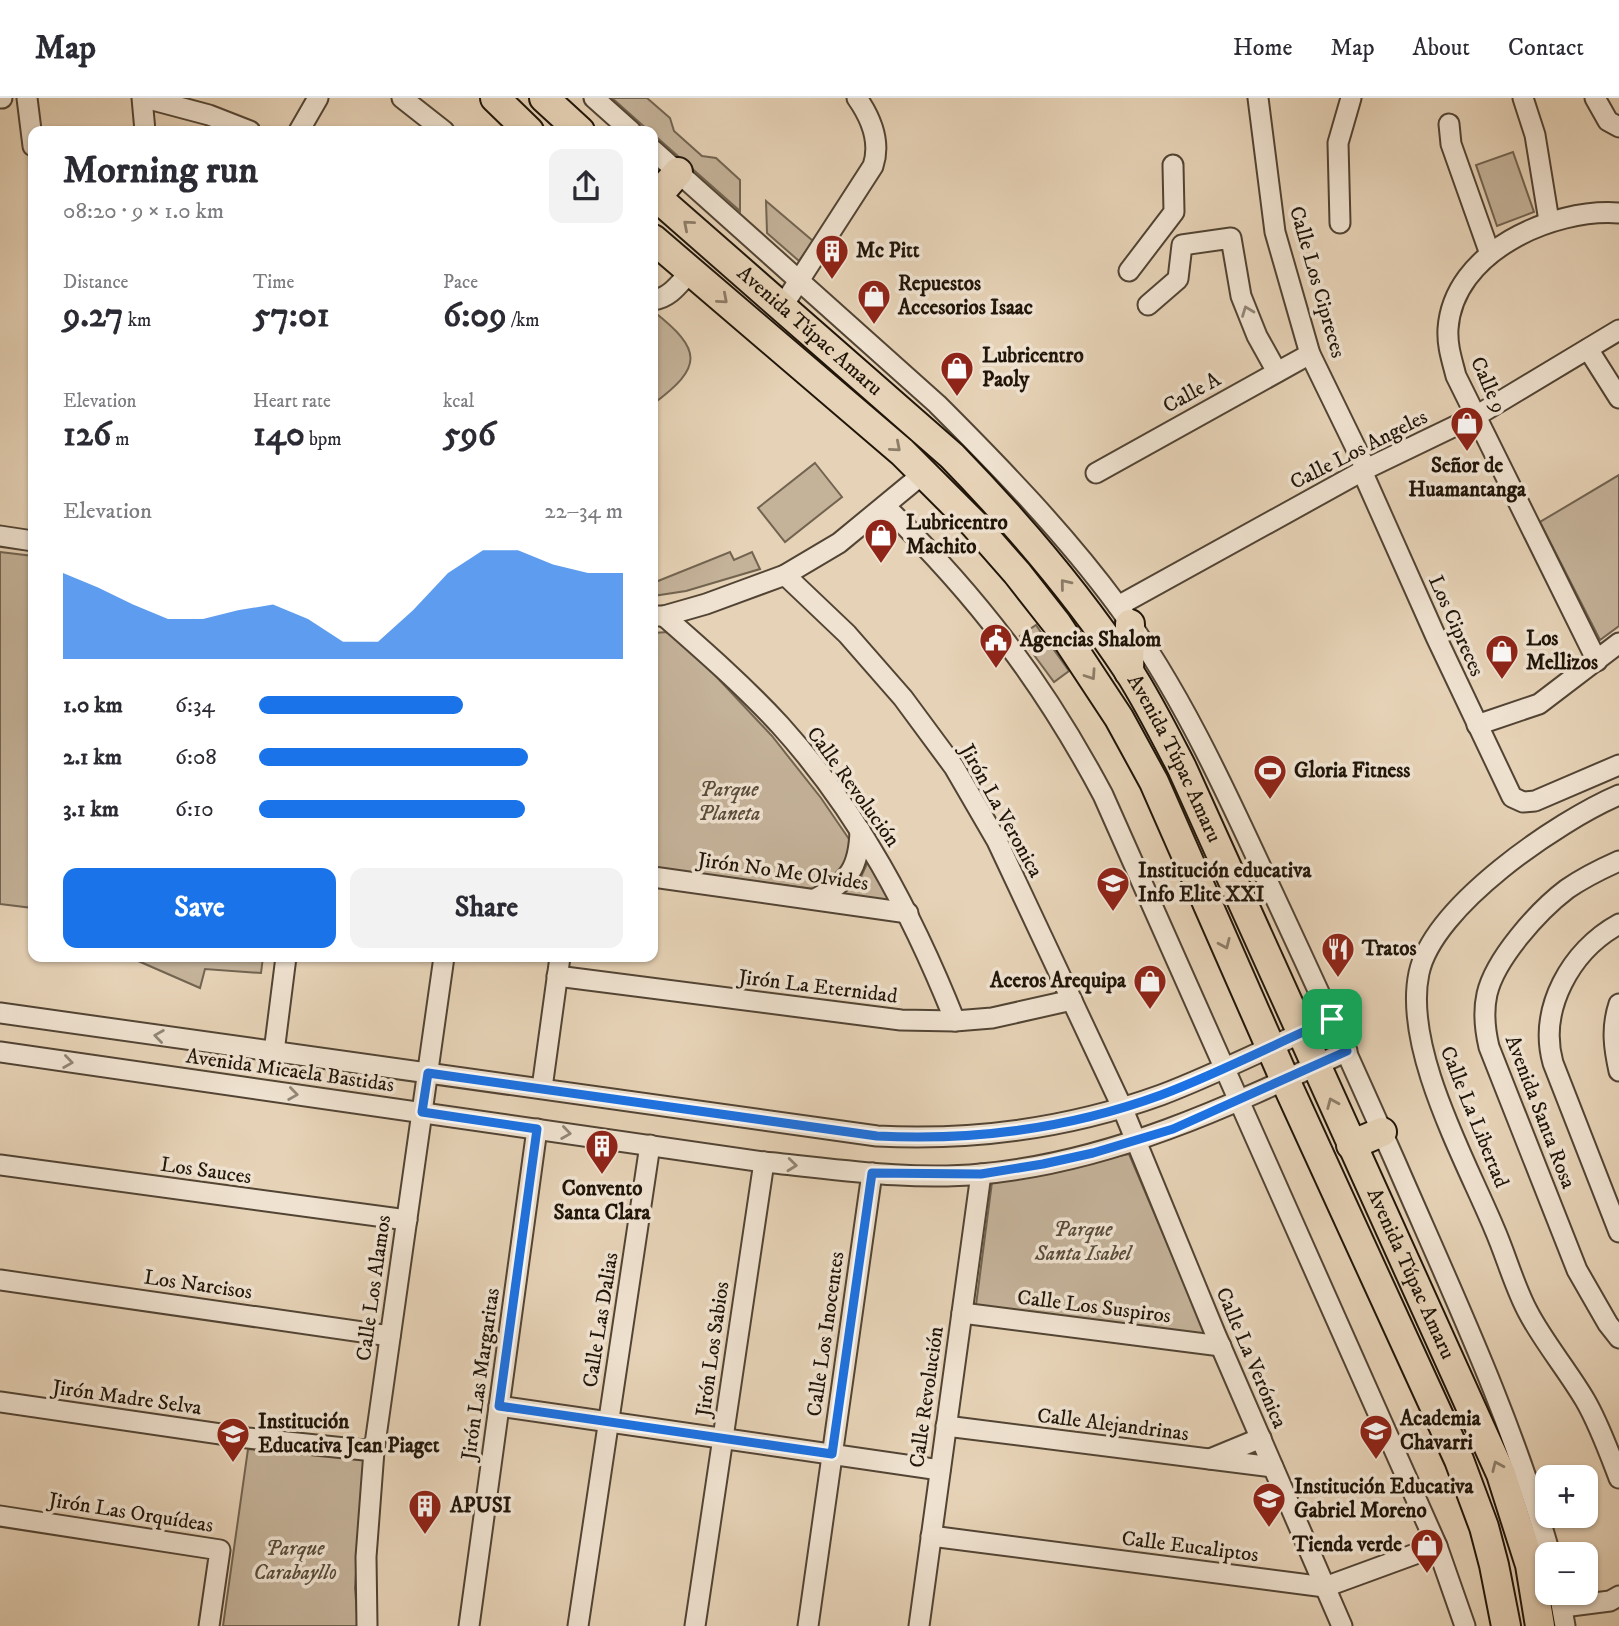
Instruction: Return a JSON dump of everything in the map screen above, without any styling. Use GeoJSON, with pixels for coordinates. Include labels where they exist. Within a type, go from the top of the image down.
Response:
{"type":"FeatureCollection","features":[{"type":"Feature","properties":{"kind":"highway"},"geometry":{"type":"LineString","coordinates":[[495,98],[524,126]]}},
{"type":"Feature","properties":{"kind":"highway"},"geometry":{"type":"LineString","coordinates":[[544,98],[575,126]]}},
{"type":"Feature","properties":{"kind":"highway"},"geometry":{"type":"LineString","coordinates":[[658,194],[678,172]]}},
{"type":"Feature","properties":{"kind":"highway","name":"Avenida Túpac Amaru"},"geometry":{"type":"LineString","coordinates":[[658,201],[925,430],[982,469],[1129,672],[1182,768],[1501,1474],[1526,1513],[1530,1564],[1540,1626]]}},
{"type":"Feature","properties":{"kind":"highway","name":"Avenida Túpac Amaru"},"geometry":{"type":"LineString","coordinates":[[658,243],[925,473],[1017,573],[1057,624],[1119,719],[1154,782],[1270,1047],[1463,1469],[1494,1564],[1506,1626]]}},
{"type":"Feature","properties":{"kind":"highway"},"geometry":{"type":"LineString","coordinates":[[1124,615],[1129,672]]}},
{"type":"Feature","properties":{"kind":"highway"},"geometry":{"type":"LineString","coordinates":[[1351,1145],[1382,1132]]}},
{"type":"Feature","properties":{"kind":"street"},"geometry":{"type":"LineString","coordinates":[[27,98],[30,126]]}},
{"type":"Feature","properties":{"kind":"street"},"geometry":{"type":"LineString","coordinates":[[145,126],[143,98],[209,114],[238,126]]}},
{"type":"Feature","properties":{"kind":"street"},"geometry":{"type":"LineString","coordinates":[[302,126],[318,98]]}},
{"type":"Feature","properties":{"kind":"street"},"geometry":{"type":"LineString","coordinates":[[402,98],[438,126]]}},
{"type":"Feature","properties":{"kind":"street"},"geometry":{"type":"LineString","coordinates":[[594,98],[625,126]]}},
{"type":"Feature","properties":{"kind":"street"},"geometry":{"type":"LineString","coordinates":[[782,307],[862,186],[877,154],[872,125],[857,98]]}},
{"type":"Feature","properties":{"kind":"street","name":"Calle Los Cipreces"},"geometry":{"type":"LineString","coordinates":[[1258,98],[1275,232],[1310,354],[1364,470]]}},
{"type":"Feature","properties":{"kind":"street"},"geometry":{"type":"LineString","coordinates":[[1339,223],[1338,143],[1351,98]]}},
{"type":"Feature","properties":{"kind":"street"},"geometry":{"type":"LineString","coordinates":[[1523,98],[1535,135],[1549,222]]}},
{"type":"Feature","properties":{"kind":"street"},"geometry":{"type":"LineString","coordinates":[[1595,98],[1608,121],[1619,127]]}},
{"type":"Feature","properties":{"kind":"street"},"geometry":{"type":"LineString","coordinates":[[1449,124],[1451,144],[1490,254]]}},
{"type":"Feature","properties":{"kind":"street","name":"Avenida Túpac Amaru"},"geometry":{"type":"LineString","coordinates":[[658,154],[937,404],[982,469],[1041,514],[1124,615],[1180,704],[1206,753],[1347,1051],[1470,1335],[1525,1471],[1526,1513],[1543,1542]]}},
{"type":"Feature","properties":{"kind":"street"},"geometry":{"type":"LineString","coordinates":[[1129,271],[1174,212],[1173,165]]}},
{"type":"Feature","properties":{"kind":"street","name":"Calle 9"},"geometry":{"type":"LineString","coordinates":[[1597,661],[1456,376],[1448,347],[1448,327],[1453,305],[1463,286],[1490,254],[1549,222],[1599,211],[1619,213]]}},
{"type":"Feature","properties":{"kind":"street"},"geometry":{"type":"LineString","coordinates":[[1148,305],[1178,279],[1182,245],[1231,238],[1241,296],[1256,336],[1277,372]]}},
{"type":"Feature","properties":{"kind":"street"},"geometry":{"type":"LineString","coordinates":[[658,299],[672,292],[691,271]]}},
{"type":"Feature","properties":{"kind":"street","name":"Calle Los Angeles"},"geometry":{"type":"LineString","coordinates":[[1124,615],[1364,470],[1476,416],[1619,330]]}},
{"type":"Feature","properties":{"kind":"street"},"geometry":{"type":"LineString","coordinates":[[1588,349],[1619,398]]}},
{"type":"Feature","properties":{"kind":"street","name":"Calle A"},"geometry":{"type":"LineString","coordinates":[[1096,473],[1310,354]]}},
{"type":"Feature","properties":{"kind":"street","name":"Los Cipreces"},"geometry":{"type":"LineString","coordinates":[[1364,470],[1477,725],[1512,797],[1522,802],[1535,801],[1617,764]]}},
{"type":"Feature","properties":{"kind":"street"},"geometry":{"type":"LineString","coordinates":[[658,616],[706,604],[785,575],[839,543],[925,473]]}},
{"type":"Feature","properties":{"kind":"street"},"geometry":{"type":"LineString","coordinates":[[886,507],[930,550],[1004,638],[1075,743],[1103,795],[1437,1546],[1465,1626]]}},
{"type":"Feature","properties":{"kind":"street"},"geometry":{"type":"LineString","coordinates":[[0,536],[28,540]]}},
{"type":"Feature","properties":{"kind":"street","name":"Jirón La Veronica"},"geometry":{"type":"LineString","coordinates":[[785,575],[847,634],[903,698],[954,767],[997,841],[1122,1107]]}},
{"type":"Feature","properties":{"kind":"street","name":"Calle Revolución"},"geometry":{"type":"LineString","coordinates":[[658,616],[725,668],[781,726],[822,776],[860,830],[908,913],[955,1021]]}},
{"type":"Feature","properties":{"kind":"street"},"geometry":{"type":"LineString","coordinates":[[1477,725],[1539,704],[1619,643]]}},
{"type":"Feature","properties":{"kind":"street","name":"Calle La Libertad"},"geometry":{"type":"LineString","coordinates":[[1619,795],[1556,828],[1514,859],[1443,926],[1432,940],[1419,972],[1416,1019],[1422,1051],[1444,1111],[1528,1312],[1587,1403],[1619,1478]]}},
{"type":"Feature","properties":{"kind":"street"},"geometry":{"type":"LineString","coordinates":[[814,899],[833,890],[855,867],[860,830]]}},
{"type":"Feature","properties":{"kind":"street","name":"Avenida Santa Rosa"},"geometry":{"type":"LineString","coordinates":[[1619,861],[1566,890],[1527,929],[1505,956],[1494,975],[1484,1011],[1489,1048],[1577,1270],[1619,1338]]}},
{"type":"Feature","properties":{"kind":"street","name":"Jirón No Me Olvides"},"geometry":{"type":"LineString","coordinates":[[658,878],[908,913]]}},
{"type":"Feature","properties":{"kind":"street"},"geometry":{"type":"LineString","coordinates":[[1619,924],[1606,931],[1570,970],[1554,1001],[1548,1027],[1548,1046],[1619,1232]]}},
{"type":"Feature","properties":{"kind":"street"},"geometry":{"type":"LineString","coordinates":[[274,1052],[285,962]]}},
{"type":"Feature","properties":{"kind":"street","name":"Calle Los Alamos"},"geometry":{"type":"LineString","coordinates":[[367,1626],[366,1557],[374,1451],[443,962]]}},
{"type":"Feature","properties":{"kind":"street"},"geometry":{"type":"LineString","coordinates":[[542,1088],[559,967]]}},
{"type":"Feature","properties":{"kind":"street","name":"Jirón La Eternidad"},"geometry":{"type":"LineString","coordinates":[[559,967],[901,1020],[955,1021],[992,1018],[1072,1000]]}},
{"type":"Feature","properties":{"kind":"street"},"geometry":{"type":"LineString","coordinates":[[1619,1004],[1613,1027],[1619,1072]]}},
{"type":"Feature","properties":{"kind":"street","name":"Avenida Micaela Bastidas"},"geometry":{"type":"LineString","coordinates":[[0,1013],[877,1136],[927,1139],[982,1136],[1050,1126],[1122,1107],[1225,1068],[1332,1019]]}},
{"type":"Feature","properties":{"kind":"street","name":"Avenida Micaela Bastidas"},"geometry":{"type":"LineString","coordinates":[[0,1052],[764,1162],[872,1173],[981,1174],[1043,1164],[1173,1129],[1347,1051]]}},
{"type":"Feature","properties":{"kind":"street","name":"Calle La Verónica"},"geometry":{"type":"LineString","coordinates":[[1122,1107],[1221,1346],[1342,1626]]}},
{"type":"Feature","properties":{"kind":"street","name":"Jirón Las Margaritas"},"geometry":{"type":"LineString","coordinates":[[469,1626],[537,1129]]}},
{"type":"Feature","properties":{"kind":"street","name":"Calle Las Dalias"},"geometry":{"type":"LineString","coordinates":[[578,1626],[650,1145]]}},
{"type":"Feature","properties":{"kind":"street","name":"Jirón Los Sabios"},"geometry":{"type":"LineString","coordinates":[[695,1626],[764,1162]]}},
{"type":"Feature","properties":{"kind":"street","name":"Los Sauces"},"geometry":{"type":"LineString","coordinates":[[0,1165],[407,1220]]}},
{"type":"Feature","properties":{"kind":"street","name":"Calle Los Inocentes"},"geometry":{"type":"LineString","coordinates":[[808,1626],[872,1173]]}},
{"type":"Feature","properties":{"kind":"street","name":"Calle Revolución"},"geometry":{"type":"LineString","coordinates":[[919,1626],[981,1174]]}},
{"type":"Feature","properties":{"kind":"street","name":"Los Narcisos"},"geometry":{"type":"LineString","coordinates":[[0,1280],[390,1336]]}},
{"type":"Feature","properties":{"kind":"street","name":"Calle Los Suspiros"},"geometry":{"type":"LineString","coordinates":[[962,1314],[1221,1346]]}},
{"type":"Feature","properties":{"kind":"street","name":"Jirón Madre Selva"},"geometry":{"type":"LineString","coordinates":[[0,1402],[248,1438],[374,1451]]}},
{"type":"Feature","properties":{"kind":"street"},"geometry":{"type":"LineString","coordinates":[[499,1406],[940,1470]]}},
{"type":"Feature","properties":{"kind":"street","name":"Calle Alejandrinas"},"geometry":{"type":"LineString","coordinates":[[946,1426],[1273,1467]]}},
{"type":"Feature","properties":{"kind":"street"},"geometry":{"type":"LineString","coordinates":[[1207,1460],[1261,1438]]}},
{"type":"Feature","properties":{"kind":"street","name":"Jirón Las Orquídeas"},"geometry":{"type":"LineString","coordinates":[[0,1516],[220,1549],[209,1626]]}},
{"type":"Feature","properties":{"kind":"street","name":"Calle Eucaliptos"},"geometry":{"type":"LineString","coordinates":[[931,1536],[1325,1587],[1437,1546]]}},
{"type":"Feature","properties":{"kind":"street"},"geometry":{"type":"LineString","coordinates":[[1562,1608],[1610,1601],[1619,1596]]}},
{"type":"Feature","properties":{"kind":"green space"},"geometry":{"type":"Polygon","coordinates":[[[612,98],[647,98],[670,118],[674,131],[702,156],[716,158],[740,180],[740,211],[658,138],[658,126],[643,126],[612,98]]]}},
{"type":"Feature","properties":{"kind":"green space"},"geometry":{"type":"Polygon","coordinates":[[[1513,152],[1534,212],[1497,226],[1476,165],[1513,152]]]}},
{"type":"Feature","properties":{"kind":"green space"},"geometry":{"type":"Polygon","coordinates":[[[766,201],[813,241],[799,261],[767,233],[766,201]]]}},
{"type":"Feature","properties":{"kind":"green space"},"geometry":{"type":"Polygon","coordinates":[[[658,315],[681,337],[691,358],[688,369],[658,400],[658,315]]]}},
{"type":"Feature","properties":{"kind":"green space"},"geometry":{"type":"Polygon","coordinates":[[[815,463],[842,497],[785,542],[758,508],[815,463]]]}},
{"type":"Feature","properties":{"kind":"green space"},"geometry":{"type":"Polygon","coordinates":[[[1619,475],[1619,626],[1600,640],[1540,522],[1619,475]]]}},
{"type":"Feature","properties":{"kind":"green space"},"geometry":{"type":"Polygon","coordinates":[[[0,552],[28,555],[28,907],[0,904],[0,552]]]}},
{"type":"Feature","properties":{"kind":"green space"},"geometry":{"type":"Polygon","coordinates":[[[730,552],[734,560],[752,552],[760,569],[686,591],[658,595],[658,581],[730,552]]]}},
{"type":"Feature","properties":{"kind":"green space"},"geometry":{"type":"Polygon","coordinates":[[[1036,625],[1047,641],[1032,652],[1020,636],[1036,625]]]}},
{"type":"Feature","properties":{"kind":"green space","name":"Parque Planeta"},"geometry":{"type":"Polygon","coordinates":[[[668,632],[713,673],[772,736],[821,798],[851,842],[850,856],[841,875],[813,889],[658,869],[658,633],[668,632]]]}},
{"type":"Feature","properties":{"kind":"green space"},"geometry":{"type":"Polygon","coordinates":[[[1049,643],[1069,671],[1054,682],[1034,655],[1049,643]]]}},
{"type":"Feature","properties":{"kind":"green space"},"geometry":{"type":"Polygon","coordinates":[[[870,857],[899,904],[841,896],[861,877],[870,857]]]}},
{"type":"Feature","properties":{"kind":"green space"},"geometry":{"type":"Polygon","coordinates":[[[140,962],[262,962],[261,973],[205,969],[200,988],[140,962]]]}},
{"type":"Feature","properties":{"kind":"green space","name":"Parque Santa Isabel"},"geometry":{"type":"Polygon","coordinates":[[[1129,1154],[1206,1335],[976,1305],[992,1182],[1129,1154]]]}},
{"type":"Feature","properties":{"kind":"green space","name":"Parque Carabayllo"},"geometry":{"type":"Polygon","coordinates":[[[248,1449],[364,1459],[355,1588],[358,1626],[223,1626],[248,1449]]]}},
{"type":"Feature","properties":{"kind":"place","name":"Mc Pitt"},"geometry":{"type":"Point","coordinates":[832,281]}},
{"type":"Feature","properties":{"kind":"place","name":"Repuestos Accesorios Isaac"},"geometry":{"type":"Point","coordinates":[874,326]}},
{"type":"Feature","properties":{"kind":"place","name":"Lubricentro Paoly"},"geometry":{"type":"Point","coordinates":[957,398]}},
{"type":"Feature","properties":{"kind":"place","name":"Señor de Huamantanga"},"geometry":{"type":"Point","coordinates":[1467,453]}},
{"type":"Feature","properties":{"kind":"place","name":"Lubricentro Machito"},"geometry":{"type":"Point","coordinates":[881,565]}},
{"type":"Feature","properties":{"kind":"place","name":"Agencias Shalom"},"geometry":{"type":"Point","coordinates":[996,670]}},
{"type":"Feature","properties":{"kind":"place","name":"Los Mellizos"},"geometry":{"type":"Point","coordinates":[1502,681]}},
{"type":"Feature","properties":{"kind":"place","name":"Gloria Fitness"},"geometry":{"type":"Point","coordinates":[1270,801]}},
{"type":"Feature","properties":{"kind":"place","name":"Institución educativa Info Elite XXI"},"geometry":{"type":"Point","coordinates":[1113,913]}},
{"type":"Feature","properties":{"kind":"place","name":"Tratos"},"geometry":{"type":"Point","coordinates":[1338,979]}},
{"type":"Feature","properties":{"kind":"place","name":"Aceros Arequipa"},"geometry":{"type":"Point","coordinates":[1150,1011]}},
{"type":"Feature","properties":{"kind":"place","name":"Convento Santa Clara"},"geometry":{"type":"Point","coordinates":[602,1176]}},
{"type":"Feature","properties":{"kind":"place","name":"Academia Chavarri"},"geometry":{"type":"Point","coordinates":[1376,1461]}},
{"type":"Feature","properties":{"kind":"place","name":"Institución Educativa Jean Piaget"},"geometry":{"type":"Point","coordinates":[233,1464]}},
{"type":"Feature","properties":{"kind":"place","name":"Institución Educativa Gabriel Moreno"},"geometry":{"type":"Point","coordinates":[1269,1529]}},
{"type":"Feature","properties":{"kind":"place","name":"APUSI"},"geometry":{"type":"Point","coordinates":[425,1536]}},
{"type":"Feature","properties":{"kind":"place","name":"Tienda verde"},"geometry":{"type":"Point","coordinates":[1427,1575]}},
{"type":"Feature","properties":{"kind":"route"},"geometry":{"type":"LineString","coordinates":[[1332,1019],[1347,1051],[1173,1129],[1093,1153],[981,1174],[872,1173],[832,1454],[499,1406],[537,1129],[422,1112],[428,1073],[877,1136],[927,1139],[982,1136],[1050,1126],[1159,1095],[1194,1082],[1332,1019]]}}]}
